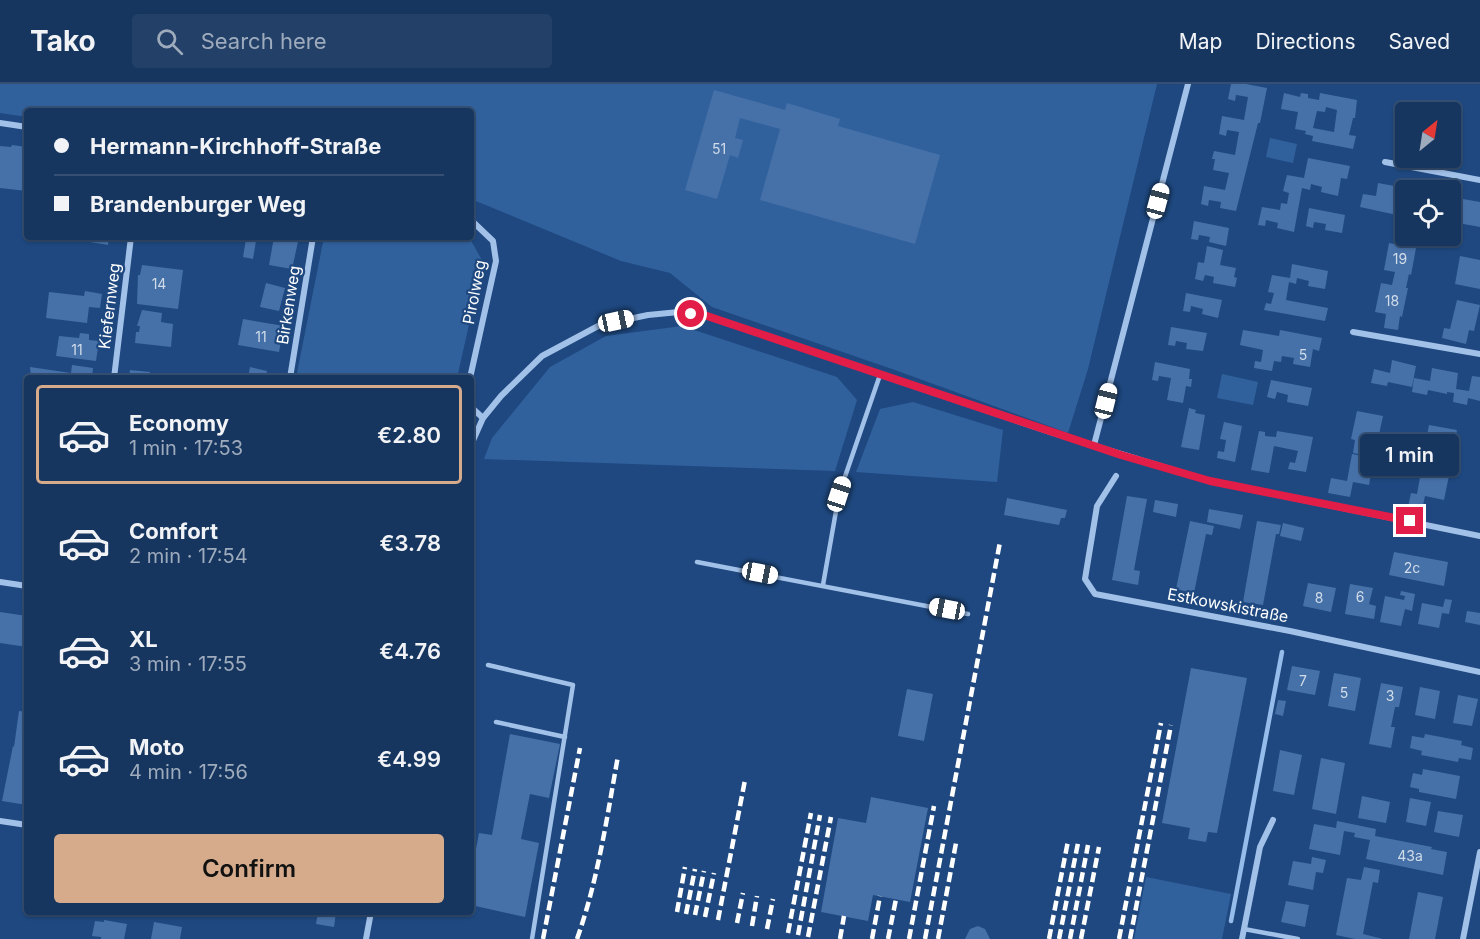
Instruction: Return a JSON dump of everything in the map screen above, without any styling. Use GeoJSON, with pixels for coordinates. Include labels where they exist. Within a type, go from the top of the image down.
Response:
{"type":"FeatureCollection","features":[{"type":"Feature","properties":{"kind":"street"},"geometry":{"type":"LineString","coordinates":[[1094,445],[1188,84]]}},
{"type":"Feature","properties":{"kind":"street"},"geometry":{"type":"LineString","coordinates":[[0,123],[24,127]]}},
{"type":"Feature","properties":{"kind":"street"},"geometry":{"type":"LineString","coordinates":[[1384,162],[1480,180]]}},
{"type":"Feature","properties":{"kind":"street","name":"Pirolweg"},"geometry":{"type":"LineString","coordinates":[[471,375],[496,261],[493,241],[474,223]]}},
{"type":"Feature","properties":{"kind":"street","name":"Kiefernweg"},"geometry":{"type":"LineString","coordinates":[[114,375],[131,240]]}},
{"type":"Feature","properties":{"kind":"street","name":"Birkenweg"},"geometry":{"type":"LineString","coordinates":[[291,375],[313,240]]}},
{"type":"Feature","properties":{"kind":"street"},"geometry":{"type":"LineString","coordinates":[[474,438],[483,418],[501,396],[542,356],[600,325],[648,315],[679,312],[704,315],[880,375],[1210,481],[1480,536]]}},
{"type":"Feature","properties":{"kind":"street"},"geometry":{"type":"LineString","coordinates":[[1353,332],[1480,354]]}},
{"type":"Feature","properties":{"kind":"street"},"geometry":{"type":"LineString","coordinates":[[474,410],[483,418]]}},
{"type":"Feature","properties":{"kind":"street","name":"Estkowskistraße"},"geometry":{"type":"LineString","coordinates":[[1116,476],[1097,506],[1085,579],[1095,594],[1290,631],[1480,672]]}},
{"type":"Feature","properties":{"kind":"street"},"geometry":{"type":"LineString","coordinates":[[0,582],[24,586]]}},
{"type":"Feature","properties":{"kind":"street"},"geometry":{"type":"LineString","coordinates":[[1242,939],[1260,847],[1273,820]]}},
{"type":"Feature","properties":{"kind":"street"},"geometry":{"type":"LineString","coordinates":[[0,821],[24,825]]}},
{"type":"Feature","properties":{"kind":"street"},"geometry":{"type":"LineString","coordinates":[[1463,939],[1480,852]]}},
{"type":"Feature","properties":{"kind":"street"},"geometry":{"type":"LineString","coordinates":[[366,939],[370,915]]}},
{"type":"Feature","properties":{"kind":"lane"},"geometry":{"type":"LineString","coordinates":[[823,585],[839,494],[880,375]]}},
{"type":"Feature","properties":{"kind":"lane"},"geometry":{"type":"LineString","coordinates":[[697,562],[968,614]]}},
{"type":"Feature","properties":{"kind":"lane"},"geometry":{"type":"LineString","coordinates":[[488,665],[573,685],[532,939]]}},
{"type":"Feature","properties":{"kind":"lane"},"geometry":{"type":"LineString","coordinates":[[496,722],[565,737]]}},
{"type":"Feature","properties":{"kind":"lane"},"geometry":{"type":"LineString","coordinates":[[1244,929],[1299,939]]}},
{"type":"Feature","properties":{"kind":"shaded area"},"geometry":{"type":"Polygon","coordinates":[[[0,84],[1157,84],[1088,369],[1068,433],[712,307],[670,273],[621,261],[474,200],[474,108],[24,108],[24,117],[0,113],[0,84]]]}},
{"type":"Feature","properties":{"kind":"shaded area"},"geometry":{"type":"Polygon","coordinates":[[[1270,138],[1297,144],[1293,163],[1266,157],[1270,138]]]}},
{"type":"Feature","properties":{"kind":"shaded area"},"geometry":{"type":"Polygon","coordinates":[[[323,240],[471,240],[483,262],[458,375],[297,375],[323,240]]]}},
{"type":"Feature","properties":{"kind":"shaded area"},"geometry":{"type":"Polygon","coordinates":[[[682,326],[837,377],[857,400],[835,471],[484,459],[492,438],[550,367],[606,336],[682,326]]]}},
{"type":"Feature","properties":{"kind":"shaded area"},"geometry":{"type":"Polygon","coordinates":[[[1222,374],[1258,382],[1253,405],[1217,398],[1222,374]]]}},
{"type":"Feature","properties":{"kind":"shaded area"},"geometry":{"type":"Polygon","coordinates":[[[913,402],[1003,430],[997,482],[856,472],[880,409],[913,402]]]}},
{"type":"Feature","properties":{"kind":"shaded area"},"geometry":{"type":"Polygon","coordinates":[[[1146,877],[1231,894],[1222,939],[1134,939],[1146,877]]]}},
{"type":"Feature","properties":{"kind":"building"},"geometry":{"type":"Polygon","coordinates":[[[1231,84],[1267,88],[1236,211],[1220,208],[1221,202],[1209,200],[1208,206],[1201,204],[1204,186],[1225,190],[1229,173],[1213,170],[1214,151],[1235,155],[1239,132],[1227,130],[1226,136],[1219,134],[1222,116],[1244,120],[1248,97],[1236,95],[1235,101],[1228,99],[1231,84]]]}},
{"type":"Feature","properties":{"kind":"building"},"geometry":{"type":"Polygon","coordinates":[[[714,90],[785,110],[787,103],[840,119],[838,126],[940,155],[915,244],[760,200],[780,129],[740,118],[735,138],[743,140],[738,158],[730,155],[717,199],[685,190],[714,90]]]}},
{"type":"Feature","properties":{"kind":"building"},"geometry":{"type":"Polygon","coordinates":[[[1284,93],[1300,97],[1301,93],[1308,94],[1308,98],[1319,100],[1320,93],[1357,100],[1355,118],[1353,118],[1349,135],[1356,136],[1353,149],[1312,141],[1313,136],[1305,134],[1306,131],[1295,129],[1298,112],[1281,109],[1284,93]],[[1326,107],[1325,112],[1317,111],[1313,128],[1334,132],[1337,110],[1326,107]]]}},
{"type":"Feature","properties":{"kind":"building"},"geometry":{"type":"Polygon","coordinates":[[[12,145],[24,147],[24,191],[0,188],[0,146],[11,147],[12,145]]]}},
{"type":"Feature","properties":{"kind":"building"},"geometry":{"type":"Polygon","coordinates":[[[1308,158],[1350,166],[1347,179],[1341,178],[1338,196],[1321,192],[1322,187],[1311,184],[1310,190],[1302,188],[1294,232],[1277,228],[1278,223],[1266,220],[1265,226],[1258,225],[1262,207],[1280,210],[1281,203],[1287,204],[1289,193],[1283,191],[1287,175],[1304,178],[1308,158]]]}},
{"type":"Feature","properties":{"kind":"building"},"geometry":{"type":"Polygon","coordinates":[[[1378,183],[1395,186],[1395,215],[1360,207],[1363,194],[1376,196],[1378,183]]]}},
{"type":"Feature","properties":{"kind":"building"},"geometry":{"type":"Polygon","coordinates":[[[1463,199],[1480,202],[1480,227],[1461,224],[1463,199]]]}},
{"type":"Feature","properties":{"kind":"building"},"geometry":{"type":"Polygon","coordinates":[[[1309,208],[1345,215],[1342,233],[1325,230],[1326,224],[1314,222],[1313,228],[1306,226],[1309,208]]]}},
{"type":"Feature","properties":{"kind":"building"},"geometry":{"type":"Polygon","coordinates":[[[1194,221],[1229,228],[1226,246],[1209,242],[1210,237],[1199,235],[1198,240],[1191,239],[1194,221]]]}},
{"type":"Feature","properties":{"kind":"building"},"geometry":{"type":"Polygon","coordinates":[[[78,240],[109,240],[108,245],[78,240]]]}},
{"type":"Feature","properties":{"kind":"building"},"geometry":{"type":"Polygon","coordinates":[[[246,240],[256,241],[253,259],[243,257],[246,240]]]}},
{"type":"Feature","properties":{"kind":"building"},"geometry":{"type":"Polygon","coordinates":[[[273,240],[298,240],[292,269],[269,265],[273,240]]]}},
{"type":"Feature","properties":{"kind":"building"},"geometry":{"type":"Polygon","coordinates":[[[1389,243],[1395,246],[1416,248],[1398,330],[1384,328],[1386,314],[1375,312],[1381,283],[1392,285],[1395,272],[1384,270],[1389,243]]]}},
{"type":"Feature","properties":{"kind":"building"},"geometry":{"type":"Polygon","coordinates":[[[1207,246],[1223,250],[1220,265],[1236,268],[1235,287],[1213,283],[1214,277],[1205,275],[1203,281],[1195,279],[1198,262],[1204,263],[1207,246]]]}},
{"type":"Feature","properties":{"kind":"building"},"geometry":{"type":"Polygon","coordinates":[[[1460,256],[1480,260],[1480,289],[1455,284],[1460,256]]]}},
{"type":"Feature","properties":{"kind":"building"},"geometry":{"type":"Polygon","coordinates":[[[1292,264],[1328,271],[1325,289],[1308,286],[1309,281],[1297,278],[1296,284],[1289,282],[1286,300],[1328,308],[1325,321],[1264,310],[1266,303],[1271,304],[1274,293],[1268,292],[1272,275],[1290,278],[1292,264]]]}},
{"type":"Feature","properties":{"kind":"building"},"geometry":{"type":"Polygon","coordinates":[[[142,265],[183,270],[178,309],[137,304],[138,275],[140,275],[142,265]]]}},
{"type":"Feature","properties":{"kind":"building"},"geometry":{"type":"Polygon","coordinates":[[[266,283],[285,288],[279,311],[260,307],[266,283]]]}},
{"type":"Feature","properties":{"kind":"building"},"geometry":{"type":"Polygon","coordinates":[[[85,291],[102,294],[100,308],[89,307],[87,323],[46,318],[49,292],[84,296],[85,291]]]}},
{"type":"Feature","properties":{"kind":"building"},"geometry":{"type":"Polygon","coordinates":[[[1186,293],[1222,300],[1218,318],[1202,314],[1203,309],[1191,306],[1190,312],[1183,311],[1186,293]]]}},
{"type":"Feature","properties":{"kind":"building"},"geometry":{"type":"Polygon","coordinates":[[[1457,300],[1480,305],[1474,331],[1469,330],[1466,344],[1442,338],[1444,328],[1450,329],[1457,300]]]}},
{"type":"Feature","properties":{"kind":"building"},"geometry":{"type":"Polygon","coordinates":[[[142,310],[162,313],[161,322],[173,324],[171,347],[135,343],[142,310]]]}},
{"type":"Feature","properties":{"kind":"building"},"geometry":{"type":"Polygon","coordinates":[[[243,319],[284,326],[279,352],[238,345],[243,319]]]}},
{"type":"Feature","properties":{"kind":"building"},"geometry":{"type":"Polygon","coordinates":[[[1171,327],[1207,333],[1203,351],[1186,349],[1187,343],[1176,341],[1175,346],[1168,345],[1171,327]]]}},
{"type":"Feature","properties":{"kind":"building"},"geometry":{"type":"Polygon","coordinates":[[[1243,330],[1279,336],[1280,330],[1322,338],[1319,351],[1313,349],[1310,367],[1293,364],[1294,358],[1282,356],[1281,362],[1274,361],[1272,371],[1254,368],[1255,361],[1261,362],[1263,350],[1240,345],[1243,330]]]}},
{"type":"Feature","properties":{"kind":"building"},"geometry":{"type":"Polygon","coordinates":[[[80,333],[89,334],[89,340],[99,341],[96,361],[56,356],[59,336],[79,338],[80,333]]]}},
{"type":"Feature","properties":{"kind":"building"},"geometry":{"type":"Polygon","coordinates":[[[1392,360],[1416,366],[1412,387],[1388,382],[1387,386],[1371,383],[1374,369],[1390,373],[1392,360]]]}},
{"type":"Feature","properties":{"kind":"building"},"geometry":{"type":"Polygon","coordinates":[[[1155,362],[1190,369],[1191,387],[1186,386],[1183,403],[1167,400],[1171,378],[1159,376],[1158,381],[1152,380],[1155,362]]]}},
{"type":"Feature","properties":{"kind":"building"},"geometry":{"type":"Polygon","coordinates":[[[72,365],[93,368],[92,375],[31,375],[30,367],[71,373],[72,365]]]}},
{"type":"Feature","properties":{"kind":"building"},"geometry":{"type":"Polygon","coordinates":[[[250,367],[267,371],[266,375],[249,375],[250,367]]]}},
{"type":"Feature","properties":{"kind":"building"},"geometry":{"type":"Polygon","coordinates":[[[1432,368],[1458,373],[1456,389],[1469,391],[1472,376],[1480,377],[1480,401],[1468,398],[1467,405],[1453,402],[1454,393],[1428,390],[1427,395],[1412,392],[1414,378],[1430,381],[1432,368]]]}},
{"type":"Feature","properties":{"kind":"building"},"geometry":{"type":"Polygon","coordinates":[[[130,370],[150,372],[150,375],[129,375],[130,370]]]}},
{"type":"Feature","properties":{"kind":"building"},"geometry":{"type":"Polygon","coordinates":[[[1271,380],[1312,388],[1308,406],[1287,402],[1288,395],[1277,392],[1275,399],[1267,397],[1271,380]]]}},
{"type":"Feature","properties":{"kind":"building"},"geometry":{"type":"Polygon","coordinates":[[[1189,408],[1196,410],[1195,413],[1205,415],[1199,450],[1181,447],[1189,408]]]}},
{"type":"Feature","properties":{"kind":"building"},"geometry":{"type":"Polygon","coordinates":[[[1357,411],[1383,416],[1377,444],[1372,443],[1369,456],[1353,453],[1355,440],[1351,439],[1357,411]]]}},
{"type":"Feature","properties":{"kind":"building"},"geometry":{"type":"Polygon","coordinates":[[[1224,422],[1242,426],[1235,462],[1217,458],[1218,451],[1224,452],[1226,440],[1220,439],[1224,422]]]}},
{"type":"Feature","properties":{"kind":"building"},"geometry":{"type":"Polygon","coordinates":[[[1429,425],[1457,430],[1444,500],[1425,496],[1422,510],[1408,507],[1411,493],[1417,494],[1422,466],[1434,467],[1436,455],[1428,453],[1430,441],[1426,441],[1429,425]]]}},
{"type":"Feature","properties":{"kind":"building"},"geometry":{"type":"Polygon","coordinates":[[[1259,431],[1265,432],[1265,436],[1276,437],[1277,431],[1313,437],[1306,472],[1288,469],[1290,462],[1295,463],[1298,451],[1274,446],[1269,473],[1251,470],[1259,431]]]}},
{"type":"Feature","properties":{"kind":"building"},"geometry":{"type":"Polygon","coordinates":[[[1352,454],[1374,458],[1369,485],[1353,482],[1350,497],[1328,493],[1331,478],[1347,481],[1352,454]]]}},
{"type":"Feature","properties":{"kind":"building"},"geometry":{"type":"Polygon","coordinates":[[[1127,496],[1147,499],[1134,570],[1140,571],[1138,585],[1112,580],[1127,496]]]}},
{"type":"Feature","properties":{"kind":"building"},"geometry":{"type":"Polygon","coordinates":[[[1007,498],[1067,510],[1065,518],[1061,518],[1059,525],[1004,515],[1007,498]]]}},
{"type":"Feature","properties":{"kind":"building"},"geometry":{"type":"Polygon","coordinates":[[[1155,500],[1178,504],[1176,517],[1153,512],[1155,500]]]}},
{"type":"Feature","properties":{"kind":"building"},"geometry":{"type":"Polygon","coordinates":[[[1209,509],[1243,515],[1240,529],[1207,522],[1209,509]]]}},
{"type":"Feature","properties":{"kind":"building"},"geometry":{"type":"Polygon","coordinates":[[[1190,521],[1214,526],[1212,535],[1206,534],[1194,593],[1176,589],[1190,521]]]}},
{"type":"Feature","properties":{"kind":"building"},"geometry":{"type":"Polygon","coordinates":[[[1257,521],[1281,525],[1279,534],[1276,534],[1263,605],[1243,602],[1257,521]]]}},
{"type":"Feature","properties":{"kind":"building"},"geometry":{"type":"Polygon","coordinates":[[[1283,523],[1304,528],[1301,541],[1280,536],[1283,523]]]}},
{"type":"Feature","properties":{"kind":"building"},"geometry":{"type":"Polygon","coordinates":[[[1394,552],[1448,562],[1444,586],[1389,575],[1394,552]]]}},
{"type":"Feature","properties":{"kind":"building"},"geometry":{"type":"Polygon","coordinates":[[[1308,583],[1336,588],[1331,612],[1303,606],[1308,583]]]}},
{"type":"Feature","properties":{"kind":"building"},"geometry":{"type":"Polygon","coordinates":[[[1350,584],[1373,588],[1369,604],[1376,606],[1374,619],[1345,614],[1350,584]]]}},
{"type":"Feature","properties":{"kind":"building"},"geometry":{"type":"Polygon","coordinates":[[[1401,591],[1415,594],[1412,611],[1405,609],[1401,626],[1380,622],[1385,596],[1404,600],[1405,596],[1400,595],[1401,591]]]}},
{"type":"Feature","properties":{"kind":"building"},"geometry":{"type":"Polygon","coordinates":[[[1445,599],[1452,600],[1449,614],[1442,613],[1439,628],[1418,624],[1422,603],[1443,607],[1445,599]]]}},
{"type":"Feature","properties":{"kind":"building"},"geometry":{"type":"Polygon","coordinates":[[[1467,611],[1480,613],[1480,625],[1465,622],[1467,611]]]}},
{"type":"Feature","properties":{"kind":"building"},"geometry":{"type":"Polygon","coordinates":[[[0,612],[24,616],[24,647],[0,643],[0,612]]]}},
{"type":"Feature","properties":{"kind":"building"},"geometry":{"type":"Polygon","coordinates":[[[1292,666],[1320,671],[1315,695],[1287,690],[1292,666]]]}},
{"type":"Feature","properties":{"kind":"building"},"geometry":{"type":"Polygon","coordinates":[[[1191,668],[1247,678],[1217,833],[1208,832],[1206,842],[1188,839],[1190,828],[1162,823],[1191,668]]]}},
{"type":"Feature","properties":{"kind":"building"},"geometry":{"type":"Polygon","coordinates":[[[1334,673],[1361,678],[1355,711],[1328,706],[1334,673]]]}},
{"type":"Feature","properties":{"kind":"building"},"geometry":{"type":"Polygon","coordinates":[[[1381,683],[1403,687],[1399,707],[1395,707],[1391,727],[1395,727],[1391,748],[1369,744],[1381,683]]]}},
{"type":"Feature","properties":{"kind":"building"},"geometry":{"type":"Polygon","coordinates":[[[1420,687],[1440,691],[1435,719],[1415,715],[1420,687]]]}},
{"type":"Feature","properties":{"kind":"building"},"geometry":{"type":"Polygon","coordinates":[[[907,689],[933,694],[924,741],[898,736],[907,689]]]}},
{"type":"Feature","properties":{"kind":"building"},"geometry":{"type":"Polygon","coordinates":[[[1458,695],[1478,699],[1472,726],[1453,723],[1458,695]]]}},
{"type":"Feature","properties":{"kind":"building"},"geometry":{"type":"Polygon","coordinates":[[[1278,700],[1286,701],[1283,716],[1275,714],[1278,700]]]}},
{"type":"Feature","properties":{"kind":"building"},"geometry":{"type":"Polygon","coordinates":[[[19,711],[24,712],[24,805],[2,801],[19,711]]]}},
{"type":"Feature","properties":{"kind":"building"},"geometry":{"type":"Polygon","coordinates":[[[510,734],[560,744],[549,798],[530,794],[521,839],[539,843],[525,917],[474,906],[474,859],[479,833],[492,835],[510,734]]]}},
{"type":"Feature","properties":{"kind":"building"},"geometry":{"type":"Polygon","coordinates":[[[1425,734],[1462,741],[1461,745],[1473,748],[1471,760],[1459,758],[1458,762],[1421,755],[1422,751],[1410,748],[1412,736],[1424,738],[1425,734]]]}},
{"type":"Feature","properties":{"kind":"building"},"geometry":{"type":"Polygon","coordinates":[[[1280,750],[1302,755],[1294,795],[1273,791],[1280,750]]]}},
{"type":"Feature","properties":{"kind":"building"},"geometry":{"type":"Polygon","coordinates":[[[1321,758],[1345,763],[1336,814],[1312,809],[1321,758]]]}},
{"type":"Feature","properties":{"kind":"building"},"geometry":{"type":"Polygon","coordinates":[[[1423,769],[1460,776],[1456,799],[1419,792],[1419,789],[1410,787],[1413,773],[1422,775],[1423,769]]]}},
{"type":"Feature","properties":{"kind":"building"},"geometry":{"type":"Polygon","coordinates":[[[1362,796],[1390,802],[1386,823],[1358,818],[1362,796]]]}},
{"type":"Feature","properties":{"kind":"building"},"geometry":{"type":"Polygon","coordinates":[[[871,797],[928,808],[910,902],[873,895],[868,921],[821,912],[838,818],[866,823],[871,797]]]}},
{"type":"Feature","properties":{"kind":"building"},"geometry":{"type":"Polygon","coordinates":[[[1410,798],[1431,802],[1426,826],[1406,822],[1410,798]]]}},
{"type":"Feature","properties":{"kind":"building"},"geometry":{"type":"Polygon","coordinates":[[[1438,811],[1463,815],[1459,837],[1434,832],[1438,811]]]}},
{"type":"Feature","properties":{"kind":"building"},"geometry":{"type":"Polygon","coordinates":[[[1337,821],[1376,829],[1375,836],[1447,852],[1443,875],[1366,859],[1370,840],[1354,837],[1355,833],[1344,831],[1340,855],[1309,849],[1314,824],[1336,828],[1337,821]]]}},
{"type":"Feature","properties":{"kind":"building"},"geometry":{"type":"Polygon","coordinates":[[[1312,857],[1326,860],[1323,873],[1316,872],[1313,890],[1288,885],[1293,861],[1311,864],[1312,857]]]}},
{"type":"Feature","properties":{"kind":"building"},"geometry":{"type":"Polygon","coordinates":[[[1364,867],[1380,870],[1378,883],[1373,882],[1363,934],[1383,939],[1355,939],[1336,935],[1347,878],[1361,880],[1364,867]]]}},
{"type":"Feature","properties":{"kind":"building"},"geometry":{"type":"Polygon","coordinates":[[[1418,892],[1443,897],[1435,939],[1409,939],[1418,892]]]}},
{"type":"Feature","properties":{"kind":"building"},"geometry":{"type":"Polygon","coordinates":[[[1286,901],[1309,905],[1305,927],[1281,922],[1286,901]]]}},
{"type":"Feature","properties":{"kind":"building"},"geometry":{"type":"Polygon","coordinates":[[[318,915],[336,915],[334,927],[316,924],[318,915]]]}},
{"type":"Feature","properties":{"kind":"building"},"geometry":{"type":"Polygon","coordinates":[[[104,920],[127,924],[124,939],[101,939],[101,937],[92,936],[95,921],[104,922],[104,920]]]}},
{"type":"Feature","properties":{"kind":"building"},"geometry":{"type":"Polygon","coordinates":[[[154,922],[182,927],[180,939],[151,939],[154,922]]]}},
{"type":"Feature","properties":{"kind":"building"},"geometry":{"type":"Polygon","coordinates":[[[978,926],[985,929],[990,939],[965,939],[970,929],[978,926]]]}},
{"type":"Feature","properties":{"kind":"waterway"},"geometry":{"type":"LineString","coordinates":[[1231,921],[1282,652]]}},
{"type":"Feature","properties":{"kind":"railway"},"geometry":{"type":"LineString","coordinates":[[925,939],[1000,542]]}},
{"type":"Feature","properties":{"kind":"railway"},"geometry":{"type":"LineString","coordinates":[[1119,939],[1161,723]]}},
{"type":"Feature","properties":{"kind":"railway"},"geometry":{"type":"LineString","coordinates":[[1130,939],[1171,725]]}},
{"type":"Feature","properties":{"kind":"railway"},"geometry":{"type":"LineString","coordinates":[[543,939],[580,748]]}},
{"type":"Feature","properties":{"kind":"railway"},"geometry":{"type":"LineString","coordinates":[[577,939],[596,871],[618,756]]}},
{"type":"Feature","properties":{"kind":"railway"},"geometry":{"type":"LineString","coordinates":[[718,920],[745,780]]}},
{"type":"Feature","properties":{"kind":"railway"},"geometry":{"type":"LineString","coordinates":[[909,939],[934,806]]}},
{"type":"Feature","properties":{"kind":"railway"},"geometry":{"type":"LineString","coordinates":[[788,933],[811,813]]}},
{"type":"Feature","properties":{"kind":"railway"},"geometry":{"type":"LineString","coordinates":[[798,935],[820,815]]}},
{"type":"Feature","properties":{"kind":"railway"},"geometry":{"type":"LineString","coordinates":[[808,937],[831,817]]}},
{"type":"Feature","properties":{"kind":"railway"},"geometry":{"type":"LineString","coordinates":[[1049,939],[1068,841]]}},
{"type":"Feature","properties":{"kind":"railway"},"geometry":{"type":"LineString","coordinates":[[938,939],[956,843]]}},
{"type":"Feature","properties":{"kind":"railway"},"geometry":{"type":"LineString","coordinates":[[1059,939],[1078,843]]}},
{"type":"Feature","properties":{"kind":"railway"},"geometry":{"type":"LineString","coordinates":[[1070,939],[1088,845]]}},
{"type":"Feature","properties":{"kind":"railway"},"geometry":{"type":"LineString","coordinates":[[1081,939],[1099,847]]}},
{"type":"Feature","properties":{"kind":"railway"},"geometry":{"type":"LineString","coordinates":[[677,912],[685,867]]}},
{"type":"Feature","properties":{"kind":"railway"},"geometry":{"type":"LineString","coordinates":[[686,914],[695,869]]}},
{"type":"Feature","properties":{"kind":"railway"},"geometry":{"type":"LineString","coordinates":[[695,915],[704,871]]}},
{"type":"Feature","properties":{"kind":"railway"},"geometry":{"type":"LineString","coordinates":[[705,917],[714,873]]}},
{"type":"Feature","properties":{"kind":"railway"},"geometry":{"type":"LineString","coordinates":[[737,923],[743,893]]}},
{"type":"Feature","properties":{"kind":"railway"},"geometry":{"type":"LineString","coordinates":[[752,926],[757,896]]}},
{"type":"Feature","properties":{"kind":"railway"},"geometry":{"type":"LineString","coordinates":[[872,939],[880,896]]}},
{"type":"Feature","properties":{"kind":"railway"},"geometry":{"type":"LineString","coordinates":[[767,929],[773,899]]}},
{"type":"Feature","properties":{"kind":"railway"},"geometry":{"type":"LineString","coordinates":[[888,939],[896,899]]}},
{"type":"Feature","properties":{"kind":"railway"},"geometry":{"type":"LineString","coordinates":[[840,939],[844,916]]}},
{"type":"Feature","properties":{"kind":"route"},"geometry":{"type":"LineString","coordinates":[[691,314],[704,315],[1053,433],[1210,481],[1410,521]]}}]}
